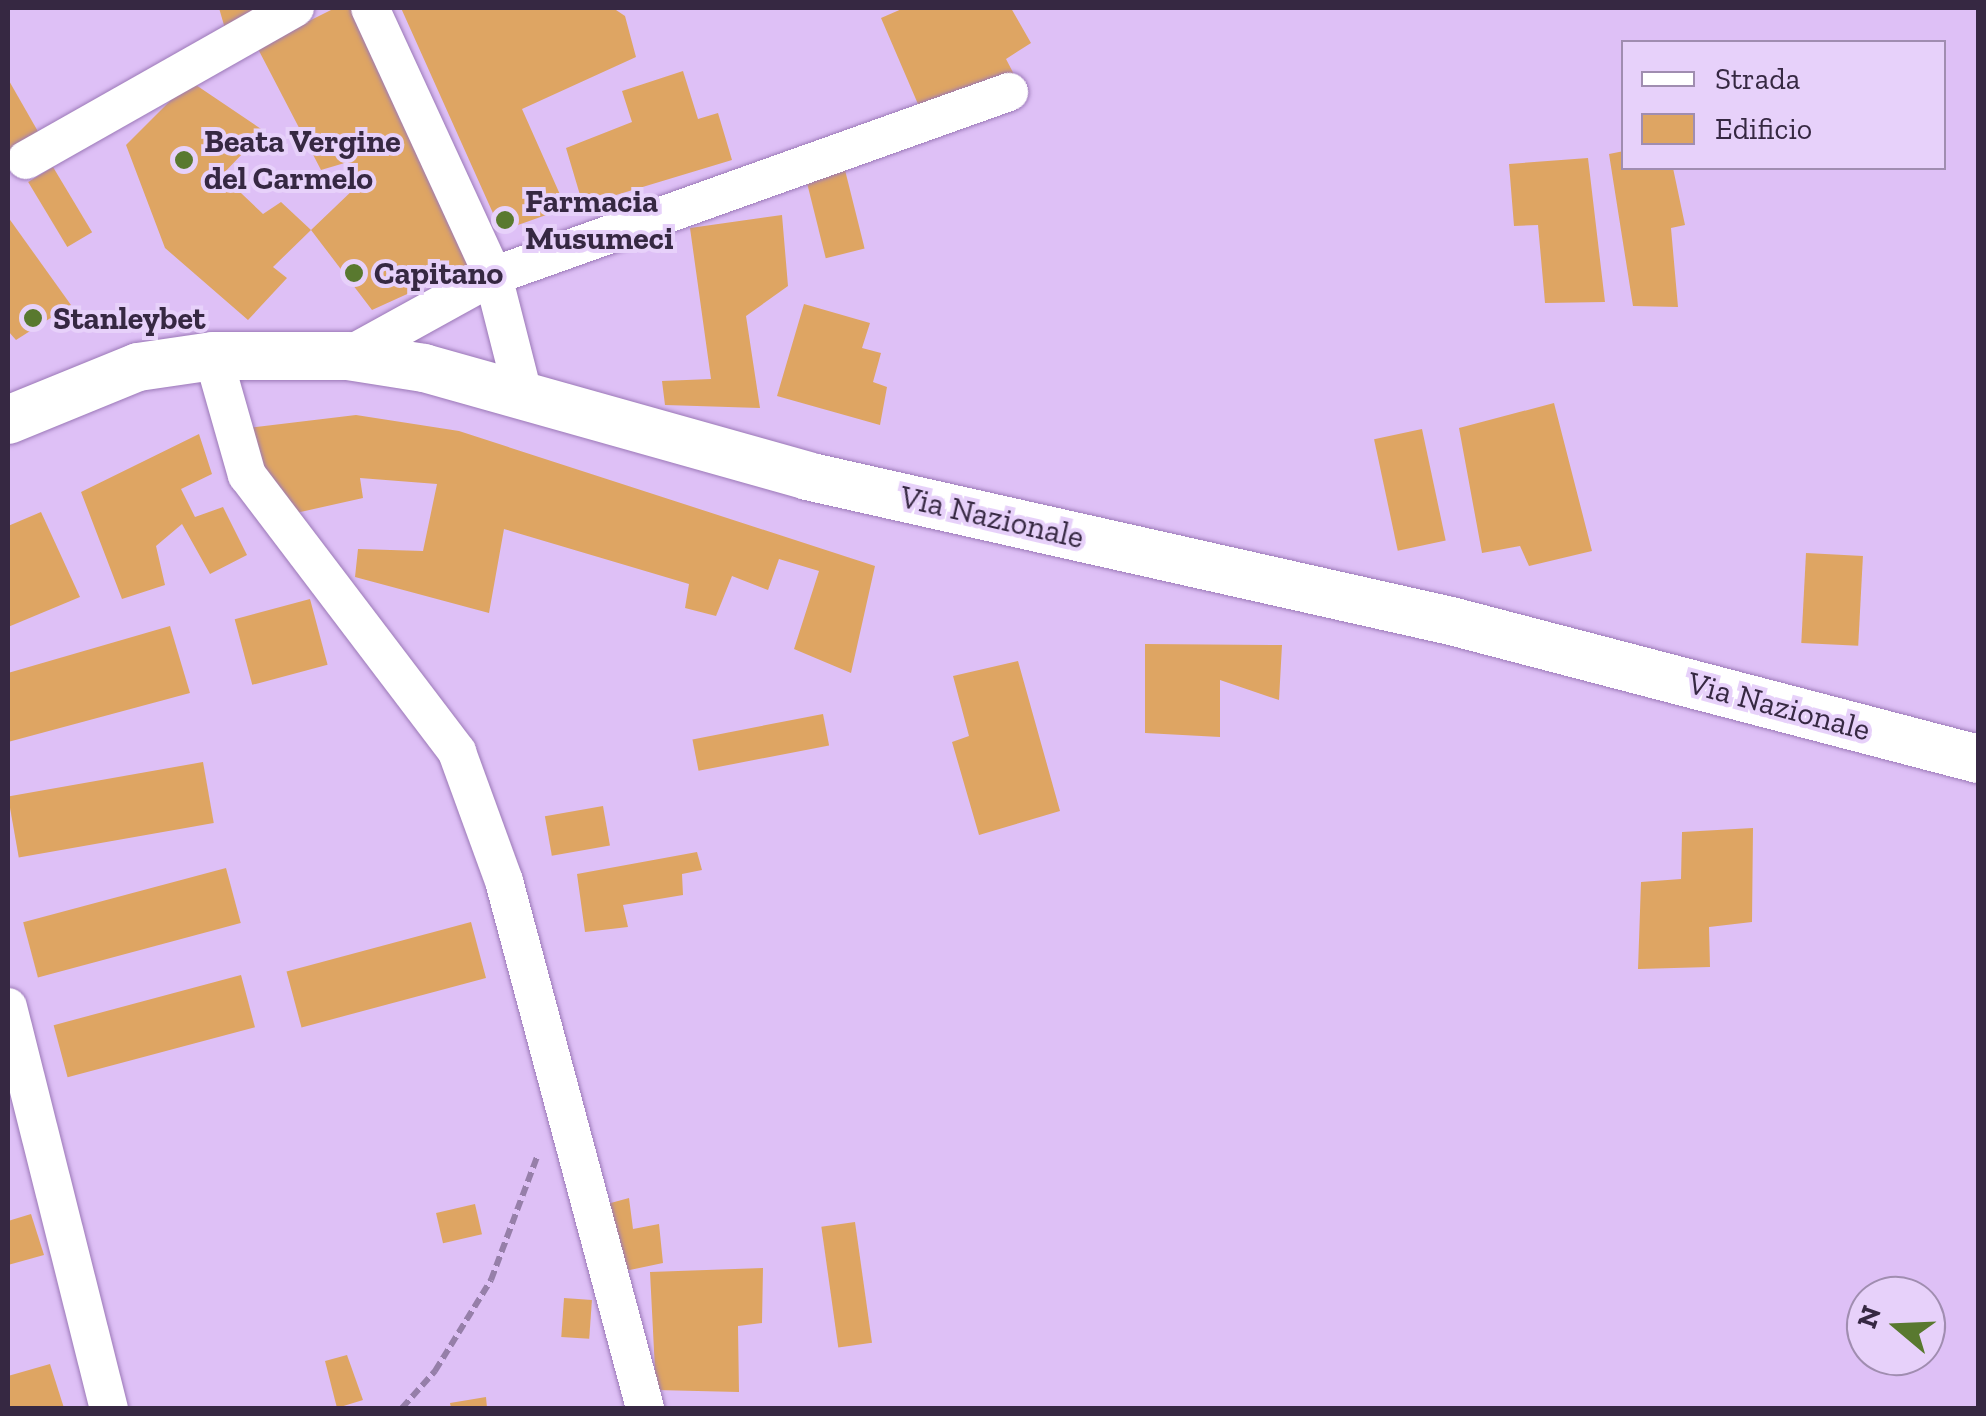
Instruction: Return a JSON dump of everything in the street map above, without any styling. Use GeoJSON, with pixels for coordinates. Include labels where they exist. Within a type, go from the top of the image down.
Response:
{"type":"FeatureCollection","features":[{"type":"Feature","properties":{"kind":"main road","name":"Via Nazionale"},"geometry":{"type":"LineString","coordinates":[[8,420],[138,367],[214,356],[348,356],[424,368],[808,476],[1451,620],[1978,759]]}},
{"type":"Feature","properties":{"kind":"street"},"geometry":{"type":"LineString","coordinates":[[26,160],[294,8]]}},
{"type":"Feature","properties":{"kind":"street"},"geometry":{"type":"LineString","coordinates":[[370,8],[493,276],[523,394]]}},
{"type":"Feature","properties":{"kind":"street"},"geometry":{"type":"LineString","coordinates":[[348,356],[493,276],[1009,92]]}},
{"type":"Feature","properties":{"kind":"street"},"geometry":{"type":"LineString","coordinates":[[214,356],[247,475],[457,752],[504,882],[572,1120],[644,1408]]}},
{"type":"Feature","properties":{"kind":"street"},"geometry":{"type":"LineString","coordinates":[[8,1008],[109,1408]]}},
{"type":"Feature","properties":{"kind":"path"},"geometry":{"type":"LineString","coordinates":[[402,1408],[435,1371],[491,1280],[541,1146],[572,1120]]}},
{"type":"Feature","properties":{"kind":"building"},"geometry":{"type":"Polygon","coordinates":[[[219,8],[272,8],[226,32],[219,8]]]}},
{"type":"Feature","properties":{"kind":"building"},"geometry":{"type":"Polygon","coordinates":[[[335,8],[352,8],[471,265],[372,310],[311,230],[357,186],[348,162],[321,170],[257,47],[335,8]]]}},
{"type":"Feature","properties":{"kind":"building"},"geometry":{"type":"Polygon","coordinates":[[[401,8],[613,8],[625,16],[636,57],[522,109],[566,208],[501,231],[401,8]]]}},
{"type":"Feature","properties":{"kind":"building"},"geometry":{"type":"Polygon","coordinates":[[[904,8],[1011,8],[1031,43],[1006,59],[1017,80],[924,118],[881,18],[904,8]]]}},
{"type":"Feature","properties":{"kind":"building"},"geometry":{"type":"Polygon","coordinates":[[[683,71],[698,119],[718,113],[732,160],[583,205],[566,148],[632,122],[622,91],[683,71]]]}},
{"type":"Feature","properties":{"kind":"building"},"geometry":{"type":"Polygon","coordinates":[[[8,79],[40,135],[8,152],[8,79]]]}},
{"type":"Feature","properties":{"kind":"building"},"geometry":{"type":"Polygon","coordinates":[[[190,81],[264,131],[222,175],[263,214],[281,202],[311,230],[273,267],[287,278],[248,320],[165,248],[126,145],[190,81]]]}},
{"type":"Feature","properties":{"kind":"building"},"geometry":{"type":"Polygon","coordinates":[[[1621,152],[1621,170],[1673,170],[1685,225],[1671,228],[1678,307],[1633,306],[1609,154],[1621,152]]]}},
{"type":"Feature","properties":{"kind":"building"},"geometry":{"type":"Polygon","coordinates":[[[1588,158],[1605,302],[1545,303],[1538,225],[1514,226],[1509,164],[1588,158]]]}},
{"type":"Feature","properties":{"kind":"building"},"geometry":{"type":"Polygon","coordinates":[[[53,167],[92,232],[67,247],[28,182],[53,167]]]}},
{"type":"Feature","properties":{"kind":"building"},"geometry":{"type":"Polygon","coordinates":[[[845,170],[865,249],[826,258],[806,180],[845,170]]]}},
{"type":"Feature","properties":{"kind":"building"},"geometry":{"type":"Polygon","coordinates":[[[782,215],[788,286],[746,316],[760,408],[665,405],[662,381],[711,379],[690,228],[782,215]]]}},
{"type":"Feature","properties":{"kind":"building"},"geometry":{"type":"Polygon","coordinates":[[[8,217],[71,305],[16,340],[8,331],[8,217]]]}},
{"type":"Feature","properties":{"kind":"building"},"geometry":{"type":"Polygon","coordinates":[[[804,304],[870,323],[862,348],[881,353],[873,382],[887,387],[880,425],[777,396],[804,304]]]}},
{"type":"Feature","properties":{"kind":"building"},"geometry":{"type":"Polygon","coordinates":[[[1554,403],[1592,551],[1529,566],[1520,546],[1482,553],[1459,428],[1554,403]]]}},
{"type":"Feature","properties":{"kind":"building"},"geometry":{"type":"Polygon","coordinates":[[[356,415],[459,431],[875,566],[851,673],[794,649],[819,571],[779,559],[768,590],[732,576],[716,616],[685,608],[689,584],[504,529],[489,613],[355,577],[358,549],[423,551],[437,484],[360,478],[363,498],[287,515],[262,474],[247,428],[356,415]]]}},
{"type":"Feature","properties":{"kind":"building"},"geometry":{"type":"Polygon","coordinates":[[[1422,429],[1446,541],[1398,551],[1374,439],[1422,429]]]}},
{"type":"Feature","properties":{"kind":"building"},"geometry":{"type":"Polygon","coordinates":[[[199,434],[212,474],[181,489],[195,517],[223,507],[247,555],[210,574],[182,524],[156,546],[165,585],[122,599],[81,492],[199,434]]]}},
{"type":"Feature","properties":{"kind":"building"},"geometry":{"type":"Polygon","coordinates":[[[41,512],[80,597],[8,627],[8,526],[41,512]]]}},
{"type":"Feature","properties":{"kind":"building"},"geometry":{"type":"Polygon","coordinates":[[[1806,553],[1863,556],[1858,646],[1801,643],[1806,553]]]}},
{"type":"Feature","properties":{"kind":"building"},"geometry":{"type":"Polygon","coordinates":[[[310,599],[328,665],[252,685],[235,619],[310,599]]]}},
{"type":"Feature","properties":{"kind":"building"},"geometry":{"type":"Polygon","coordinates":[[[170,626],[190,693],[8,742],[8,673],[170,626]]]}},
{"type":"Feature","properties":{"kind":"building"},"geometry":{"type":"Polygon","coordinates":[[[1145,644],[1282,645],[1279,700],[1220,680],[1220,737],[1145,733],[1145,644]]]}},
{"type":"Feature","properties":{"kind":"building"},"geometry":{"type":"Polygon","coordinates":[[[1018,661],[1060,811],[979,835],[952,742],[969,736],[953,676],[1018,661]]]}},
{"type":"Feature","properties":{"kind":"building"},"geometry":{"type":"Polygon","coordinates":[[[823,714],[829,745],[699,771],[692,739],[823,714]]]}},
{"type":"Feature","properties":{"kind":"building"},"geometry":{"type":"Polygon","coordinates":[[[203,762],[214,823],[19,857],[8,796],[203,762]]]}},
{"type":"Feature","properties":{"kind":"building"},"geometry":{"type":"Polygon","coordinates":[[[603,806],[610,845],[552,856],[545,816],[603,806]]]}},
{"type":"Feature","properties":{"kind":"building"},"geometry":{"type":"Polygon","coordinates":[[[1753,828],[1752,922],[1709,927],[1710,967],[1638,969],[1641,882],[1681,879],[1682,832],[1753,828]]]}},
{"type":"Feature","properties":{"kind":"building"},"geometry":{"type":"Polygon","coordinates":[[[697,852],[702,870],[682,874],[683,895],[623,905],[628,927],[585,932],[577,874],[697,852]]]}},
{"type":"Feature","properties":{"kind":"building"},"geometry":{"type":"Polygon","coordinates":[[[226,868],[241,923],[38,977],[23,922],[226,868]]]}},
{"type":"Feature","properties":{"kind":"building"},"geometry":{"type":"Polygon","coordinates":[[[471,922],[486,978],[302,1027],[287,971],[471,922]]]}},
{"type":"Feature","properties":{"kind":"building"},"geometry":{"type":"Polygon","coordinates":[[[241,975],[255,1027],[68,1077],[54,1025],[241,975]]]}},
{"type":"Feature","properties":{"kind":"building"},"geometry":{"type":"Polygon","coordinates":[[[629,1198],[633,1229],[659,1224],[663,1263],[625,1271],[607,1204],[629,1198]]]}},
{"type":"Feature","properties":{"kind":"building"},"geometry":{"type":"Polygon","coordinates":[[[475,1204],[482,1234],[443,1243],[436,1213],[475,1204]]]}},
{"type":"Feature","properties":{"kind":"building"},"geometry":{"type":"Polygon","coordinates":[[[31,1214],[44,1255],[8,1265],[8,1221],[31,1214]]]}},
{"type":"Feature","properties":{"kind":"building"},"geometry":{"type":"Polygon","coordinates":[[[855,1222],[872,1343],[838,1348],[821,1227],[855,1222]]]}},
{"type":"Feature","properties":{"kind":"building"},"geometry":{"type":"Polygon","coordinates":[[[763,1268],[762,1323],[738,1326],[739,1392],[656,1390],[650,1272],[763,1268]]]}},
{"type":"Feature","properties":{"kind":"building"},"geometry":{"type":"Polygon","coordinates":[[[564,1298],[592,1300],[589,1339],[561,1337],[564,1298]]]}},
{"type":"Feature","properties":{"kind":"building"},"geometry":{"type":"Polygon","coordinates":[[[347,1355],[363,1400],[337,1408],[325,1361],[347,1355]]]}},
{"type":"Feature","properties":{"kind":"building"},"geometry":{"type":"Polygon","coordinates":[[[50,1364],[64,1408],[8,1408],[8,1376],[50,1364]]]}},
{"type":"Feature","properties":{"kind":"building"},"geometry":{"type":"Polygon","coordinates":[[[486,1397],[487,1408],[451,1408],[450,1403],[486,1397]]]}},
{"type":"Feature","properties":{"kind":"place","name":"Beata Vergine del Carmelo"},"geometry":{"type":"Point","coordinates":[184,160]}},
{"type":"Feature","properties":{"kind":"place","name":"Farmacia Musumeci"},"geometry":{"type":"Point","coordinates":[505,220]}},
{"type":"Feature","properties":{"kind":"place","name":"Capitano"},"geometry":{"type":"Point","coordinates":[354,273]}},
{"type":"Feature","properties":{"kind":"place","name":"Stanleybet"},"geometry":{"type":"Point","coordinates":[33,318]}}]}
